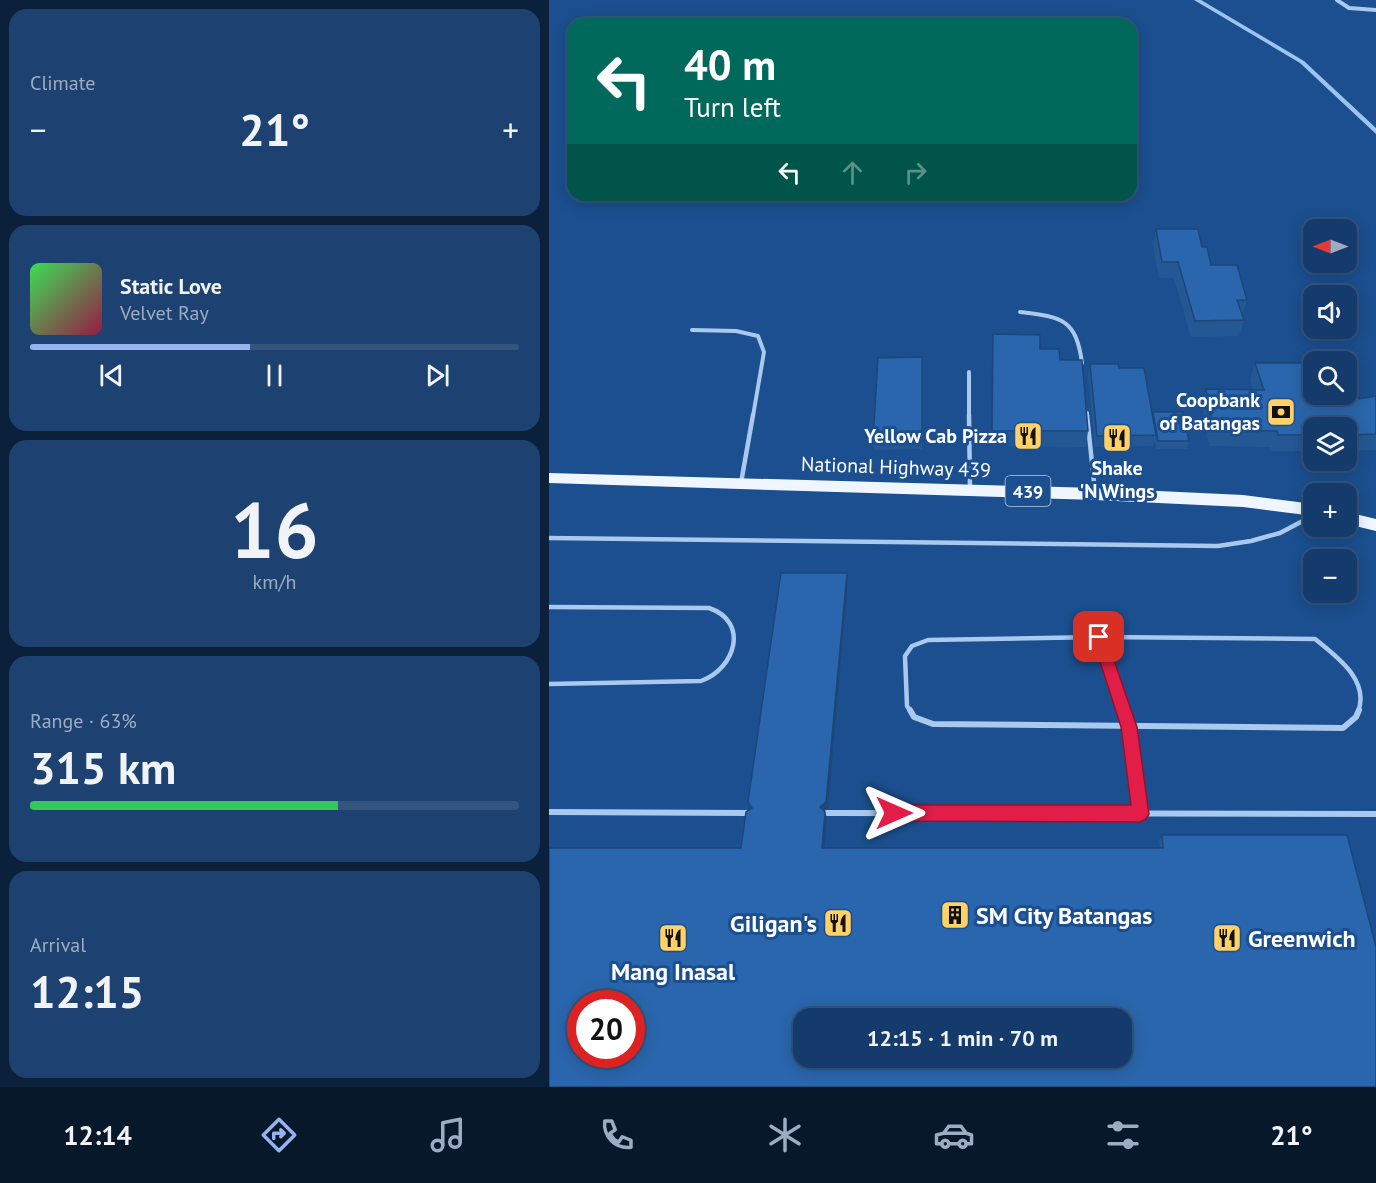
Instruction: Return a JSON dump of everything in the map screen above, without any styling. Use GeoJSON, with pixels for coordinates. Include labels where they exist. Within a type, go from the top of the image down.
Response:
{"type":"FeatureCollection","features":[{"type":"Feature","properties":{"kind":"main road","name":"National Highway 439"},"geometry":{"type":"LineString","coordinates":[[549,478],[1095,494],[1243,501],[1303,511]]}},
{"type":"Feature","properties":{"kind":"main road"},"geometry":{"type":"LineString","coordinates":[[1357,520],[1376,525]]}},
{"type":"Feature","properties":{"kind":"street"},"geometry":{"type":"LineString","coordinates":[[1337,0],[1349,8],[1376,10]]}},
{"type":"Feature","properties":{"kind":"lane"},"geometry":{"type":"LineString","coordinates":[[1020,312],[1062,318],[1070,324],[1080,342],[1082,365]]}},
{"type":"Feature","properties":{"kind":"lane"},"geometry":{"type":"LineString","coordinates":[[692,330],[736,331],[758,336],[764,352],[741,483]]}},
{"type":"Feature","properties":{"kind":"lane"},"geometry":{"type":"LineString","coordinates":[[969,372],[970,489]]}},
{"type":"Feature","properties":{"kind":"lane"},"geometry":{"type":"LineString","coordinates":[[1087,412],[1095,494]]}},
{"type":"Feature","properties":{"kind":"lane"},"geometry":{"type":"LineString","coordinates":[[549,538],[1218,546],[1280,533],[1303,519]]}},
{"type":"Feature","properties":{"kind":"lane"},"geometry":{"type":"LineString","coordinates":[[549,607],[709,608],[724,614],[730,622],[733,637],[730,655],[719,673],[701,681],[549,684]]}},
{"type":"Feature","properties":{"kind":"lane"},"geometry":{"type":"LineString","coordinates":[[1099,637],[1129,727],[1140,814]]}},
{"type":"Feature","properties":{"kind":"lane"},"geometry":{"type":"LineString","coordinates":[[1099,637],[1315,639],[1351,671],[1359,685],[1361,700],[1357,716],[1343,728],[1129,727],[933,724],[914,717],[907,706],[905,657],[912,646],[928,640],[1099,637]]}},
{"type":"Feature","properties":{"kind":"lane"},"geometry":{"type":"LineString","coordinates":[[549,812],[750,813]]}},
{"type":"Feature","properties":{"kind":"lane"},"geometry":{"type":"LineString","coordinates":[[827,813],[1376,814]]}},
{"type":"Feature","properties":{"kind":"building"},"geometry":{"type":"Polygon","coordinates":[[[1156,229],[1198,229],[1202,247],[1207,247],[1211,265],[1237,265],[1247,300],[1237,300],[1244,320],[1195,321],[1178,262],[1162,262],[1156,229]]]}},
{"type":"Feature","properties":{"kind":"building"},"geometry":{"type":"Polygon","coordinates":[[[993,334],[1040,335],[1040,349],[1059,349],[1060,360],[1082,360],[1088,431],[992,431],[993,334]]]}},
{"type":"Feature","properties":{"kind":"building"},"geometry":{"type":"Polygon","coordinates":[[[922,357],[922,441],[873,441],[878,358],[922,357]]]}},
{"type":"Feature","properties":{"kind":"building"},"geometry":{"type":"Polygon","coordinates":[[[1255,363],[1303,363],[1303,405],[1357,405],[1357,394],[1359,399],[1376,396],[1376,434],[1357,435],[1357,417],[1303,417],[1303,435],[1278,435],[1277,431],[1214,430],[1206,389],[1264,390],[1255,363]]]}},
{"type":"Feature","properties":{"kind":"building"},"geometry":{"type":"Polygon","coordinates":[[[1090,364],[1118,364],[1119,368],[1144,368],[1156,435],[1097,436],[1090,364]]]}},
{"type":"Feature","properties":{"kind":"building"},"geometry":{"type":"Polygon","coordinates":[[[1153,412],[1183,412],[1189,441],[1158,441],[1153,412]]]}},
{"type":"Feature","properties":{"kind":"building","name":"SM City Batangas"},"geometry":{"type":"Polygon","coordinates":[[[781,573],[847,573],[826,802],[820,807],[825,812],[822,848],[1163,848],[1162,835],[1347,835],[1376,947],[1376,1087],[549,1087],[549,848],[741,848],[746,812],[752,808],[748,802],[781,573]]]}},
{"type":"Feature","properties":{"kind":"waterway"},"geometry":{"type":"LineString","coordinates":[[1197,0],[1302,62],[1376,132]]}},
{"type":"Feature","properties":{"kind":"place","name":"Coopbank of Batangas"},"geometry":{"type":"Point","coordinates":[1281,412]}},
{"type":"Feature","properties":{"kind":"place","name":"Yellow Cab Pizza"},"geometry":{"type":"Point","coordinates":[1028,436]}},
{"type":"Feature","properties":{"kind":"place","name":"Shake 'N Wings"},"geometry":{"type":"Point","coordinates":[1117,438]}},
{"type":"Feature","properties":{"kind":"place","name":"SM City Batangas"},"geometry":{"type":"Point","coordinates":[955,915]}},
{"type":"Feature","properties":{"kind":"place","name":"Giligan's"},"geometry":{"type":"Point","coordinates":[838,923]}},
{"type":"Feature","properties":{"kind":"place","name":"Mang Inasal"},"geometry":{"type":"Point","coordinates":[673,938]}},
{"type":"Feature","properties":{"kind":"place","name":"Greenwich"},"geometry":{"type":"Point","coordinates":[1227,938]}},
{"type":"Feature","properties":{"kind":"route"},"geometry":{"type":"LineString","coordinates":[[894,813],[1140,814],[1129,727],[1099,637]]}}]}
